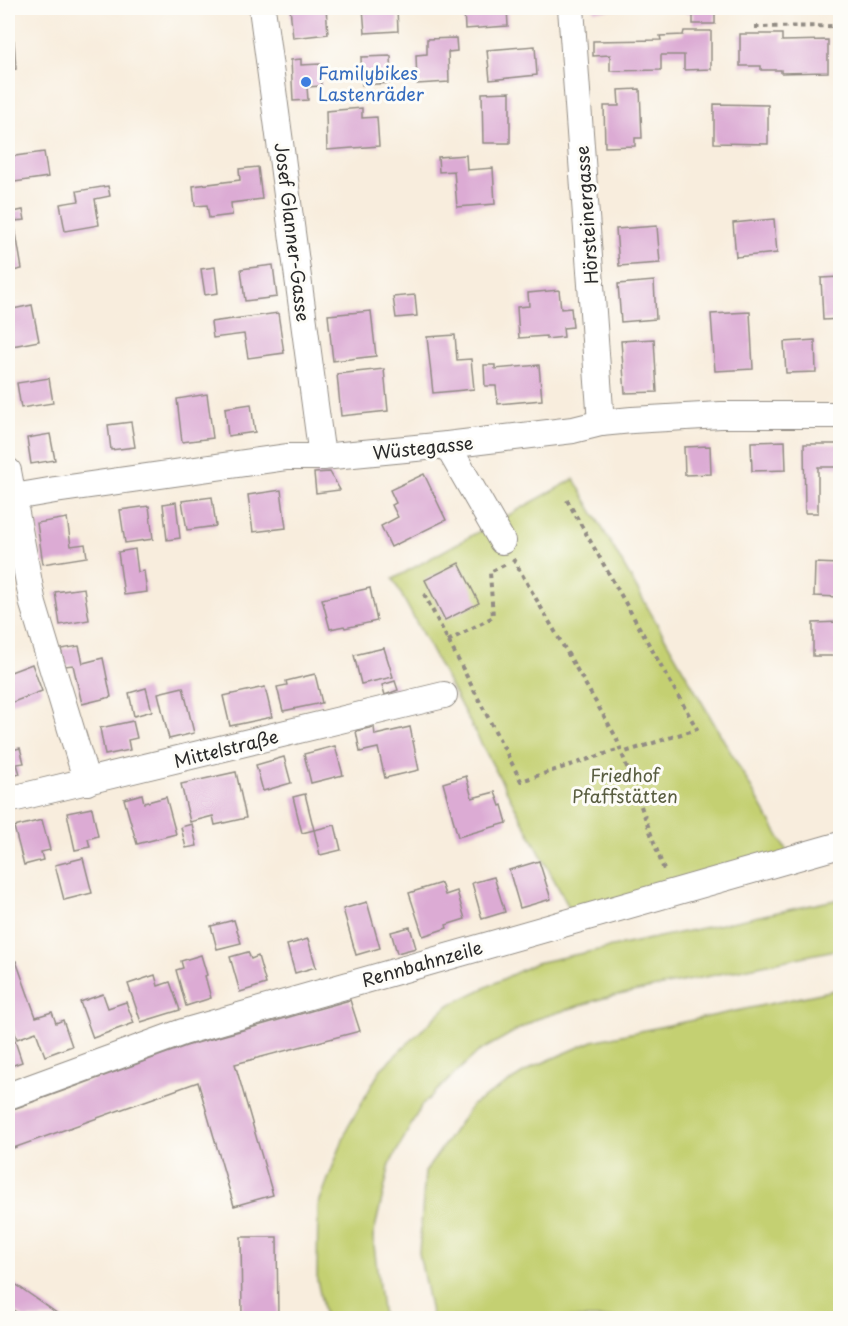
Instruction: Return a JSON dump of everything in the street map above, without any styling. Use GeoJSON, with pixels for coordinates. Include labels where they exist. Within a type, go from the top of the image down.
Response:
{"type":"FeatureCollection","features":[{"type":"Feature","properties":{"kind":"street","name":"Josef Glanner-Gasse"},"geometry":{"type":"LineString","coordinates":[[262,8],[322,457]]}},
{"type":"Feature","properties":{"kind":"street","name":"Hörsteinergasse"},"geometry":{"type":"LineString","coordinates":[[571,8],[601,423]]}},
{"type":"Feature","properties":{"kind":"street","name":"Wüstegasse"},"geometry":{"type":"LineString","coordinates":[[10,498],[287,457],[322,457],[447,445],[573,430],[601,423],[721,416],[840,415]]}},
{"type":"Feature","properties":{"kind":"street"},"geometry":{"type":"LineString","coordinates":[[447,445],[508,550]]}},
{"type":"Feature","properties":{"kind":"street"},"geometry":{"type":"LineString","coordinates":[[8,471],[10,498],[33,604],[87,782]]}},
{"type":"Feature","properties":{"kind":"street","name":"Mittelstraße"},"geometry":{"type":"LineString","coordinates":[[8,800],[444,695]]}},
{"type":"Feature","properties":{"kind":"street","name":"Rennbahnzeile"},"geometry":{"type":"LineString","coordinates":[[8,1096],[183,1032],[840,845]]}},
{"type":"Feature","properties":{"kind":"path"},"geometry":{"type":"LineString","coordinates":[[755,27],[840,26]]}},
{"type":"Feature","properties":{"kind":"path"},"geometry":{"type":"LineString","coordinates":[[424,594],[520,781],[697,729],[567,500]]}},
{"type":"Feature","properties":{"kind":"path"},"geometry":{"type":"LineString","coordinates":[[448,641],[493,617],[490,572],[508,550],[616,738],[664,870]]}},
{"type":"Feature","properties":{"kind":"green space","name":"Friedhof Pfaffstätten"},"geometry":{"type":"Polygon","coordinates":[[[574,479],[789,854],[572,913],[393,579],[574,479]]]}},
{"type":"Feature","properties":{"kind":"green space"},"geometry":{"type":"Polygon","coordinates":[[[840,899],[840,949],[604,998],[537,1019],[478,1052],[422,1105],[390,1164],[373,1237],[383,1318],[325,1318],[317,1280],[318,1206],[347,1129],[381,1069],[447,1006],[536,963],[840,899]]]}},
{"type":"Feature","properties":{"kind":"green space"},"geometry":{"type":"Polygon","coordinates":[[[840,989],[840,1318],[432,1318],[419,1253],[425,1172],[472,1105],[533,1067],[593,1041],[840,989]]]}},
{"type":"Feature","properties":{"kind":"building"},"geometry":{"type":"Polygon","coordinates":[[[290,8],[326,8],[328,34],[293,38],[290,8]]]}},
{"type":"Feature","properties":{"kind":"building"},"geometry":{"type":"Polygon","coordinates":[[[363,8],[397,8],[398,31],[365,33],[363,8]]]}},
{"type":"Feature","properties":{"kind":"building"},"geometry":{"type":"Polygon","coordinates":[[[464,8],[507,8],[508,26],[465,29],[464,8]]]}},
{"type":"Feature","properties":{"kind":"building"},"geometry":{"type":"Polygon","coordinates":[[[594,8],[623,8],[623,9],[594,11],[594,8]]]}},
{"type":"Feature","properties":{"kind":"building"},"geometry":{"type":"Polygon","coordinates":[[[685,8],[721,8],[721,12],[715,12],[715,24],[693,24],[693,13],[685,13],[685,8]]]}},
{"type":"Feature","properties":{"kind":"building"},"geometry":{"type":"Polygon","coordinates":[[[684,31],[711,31],[711,69],[684,70],[684,55],[661,55],[661,70],[610,71],[610,55],[593,56],[593,41],[661,40],[660,36],[683,35],[684,31]]]}},
{"type":"Feature","properties":{"kind":"building"},"geometry":{"type":"Polygon","coordinates":[[[740,34],[782,34],[782,41],[828,40],[828,72],[781,73],[781,70],[761,70],[761,66],[740,66],[740,34]]]}},
{"type":"Feature","properties":{"kind":"building"},"geometry":{"type":"Polygon","coordinates":[[[456,38],[457,51],[448,52],[449,82],[417,84],[416,55],[427,54],[427,39],[456,38]]]}},
{"type":"Feature","properties":{"kind":"building"},"geometry":{"type":"Polygon","coordinates":[[[14,41],[16,69],[8,70],[8,42],[14,41]]]}},
{"type":"Feature","properties":{"kind":"building"},"geometry":{"type":"Polygon","coordinates":[[[535,46],[537,75],[490,80],[487,50],[535,46]]]}},
{"type":"Feature","properties":{"kind":"building"},"geometry":{"type":"Polygon","coordinates":[[[391,56],[392,83],[362,85],[361,57],[391,56]]]}},
{"type":"Feature","properties":{"kind":"building"},"geometry":{"type":"Polygon","coordinates":[[[301,59],[301,65],[320,64],[321,86],[307,87],[308,100],[293,101],[291,60],[301,59]]]}},
{"type":"Feature","properties":{"kind":"building"},"geometry":{"type":"Polygon","coordinates":[[[640,89],[642,138],[635,138],[635,146],[605,147],[604,106],[619,106],[618,90],[640,89]]]}},
{"type":"Feature","properties":{"kind":"building"},"geometry":{"type":"Polygon","coordinates":[[[510,92],[510,143],[483,143],[482,93],[510,92]]]}},
{"type":"Feature","properties":{"kind":"building"},"geometry":{"type":"Polygon","coordinates":[[[714,104],[768,105],[768,144],[714,143],[714,104]]]}},
{"type":"Feature","properties":{"kind":"building"},"geometry":{"type":"Polygon","coordinates":[[[362,108],[362,118],[377,117],[379,146],[327,150],[326,111],[362,108]]]}},
{"type":"Feature","properties":{"kind":"building"},"geometry":{"type":"Polygon","coordinates":[[[44,152],[48,177],[8,183],[8,157],[44,152]]]}},
{"type":"Feature","properties":{"kind":"building"},"geometry":{"type":"Polygon","coordinates":[[[466,155],[467,170],[493,168],[495,204],[457,207],[454,171],[439,172],[438,157],[466,155]]]}},
{"type":"Feature","properties":{"kind":"building"},"geometry":{"type":"Polygon","coordinates":[[[258,167],[262,199],[231,203],[232,215],[209,218],[207,205],[195,206],[193,186],[240,180],[239,169],[258,167]]]}},
{"type":"Feature","properties":{"kind":"building"},"geometry":{"type":"Polygon","coordinates":[[[108,186],[110,196],[95,199],[99,225],[65,231],[60,204],[79,201],[77,191],[108,186]]]}},
{"type":"Feature","properties":{"kind":"building"},"geometry":{"type":"Polygon","coordinates":[[[23,210],[25,220],[14,221],[22,269],[8,272],[8,213],[23,210]]]}},
{"type":"Feature","properties":{"kind":"building"},"geometry":{"type":"Polygon","coordinates":[[[774,219],[777,253],[736,257],[733,223],[774,219]]]}},
{"type":"Feature","properties":{"kind":"building"},"geometry":{"type":"Polygon","coordinates":[[[657,226],[660,263],[619,266],[616,229],[657,226]]]}},
{"type":"Feature","properties":{"kind":"building"},"geometry":{"type":"Polygon","coordinates":[[[273,265],[277,297],[245,301],[241,269],[273,265]]]}},
{"type":"Feature","properties":{"kind":"building"},"geometry":{"type":"Polygon","coordinates":[[[215,267],[218,293],[205,295],[201,269],[215,267]]]}},
{"type":"Feature","properties":{"kind":"building"},"geometry":{"type":"Polygon","coordinates":[[[840,277],[840,319],[823,320],[821,278],[840,277]]]}},
{"type":"Feature","properties":{"kind":"building"},"geometry":{"type":"Polygon","coordinates":[[[654,281],[656,319],[621,322],[618,284],[654,281]]]}},
{"type":"Feature","properties":{"kind":"building"},"geometry":{"type":"Polygon","coordinates":[[[559,290],[561,309],[571,308],[573,327],[563,328],[564,337],[519,338],[517,307],[529,306],[528,293],[559,290]]]}},
{"type":"Feature","properties":{"kind":"building"},"geometry":{"type":"Polygon","coordinates":[[[415,295],[417,316],[396,318],[393,297],[415,295]]]}},
{"type":"Feature","properties":{"kind":"building"},"geometry":{"type":"Polygon","coordinates":[[[32,305],[39,341],[12,346],[8,310],[32,305]]]}},
{"type":"Feature","properties":{"kind":"building"},"geometry":{"type":"Polygon","coordinates":[[[371,311],[376,356],[333,361],[328,315],[371,311]]]}},
{"type":"Feature","properties":{"kind":"building"},"geometry":{"type":"Polygon","coordinates":[[[750,312],[753,369],[715,371],[711,314],[750,312]]]}},
{"type":"Feature","properties":{"kind":"building"},"geometry":{"type":"Polygon","coordinates":[[[278,313],[284,353],[248,358],[244,334],[213,338],[211,322],[278,313]]]}},
{"type":"Feature","properties":{"kind":"building"},"geometry":{"type":"Polygon","coordinates":[[[455,335],[457,360],[471,359],[474,389],[433,393],[427,337],[455,335]]]}},
{"type":"Feature","properties":{"kind":"building"},"geometry":{"type":"Polygon","coordinates":[[[654,339],[657,392],[625,393],[621,341],[654,339]]]}},
{"type":"Feature","properties":{"kind":"building"},"geometry":{"type":"Polygon","coordinates":[[[815,340],[816,372],[786,373],[784,342],[815,340]]]}},
{"type":"Feature","properties":{"kind":"building"},"geometry":{"type":"Polygon","coordinates":[[[484,365],[495,365],[495,369],[539,365],[542,400],[498,404],[496,386],[485,386],[484,365]]]}},
{"type":"Feature","properties":{"kind":"building"},"geometry":{"type":"Polygon","coordinates":[[[384,369],[388,411],[341,416],[337,374],[384,369]]]}},
{"type":"Feature","properties":{"kind":"building"},"geometry":{"type":"Polygon","coordinates":[[[49,378],[53,403],[21,408],[17,383],[49,378]]]}},
{"type":"Feature","properties":{"kind":"building"},"geometry":{"type":"Polygon","coordinates":[[[207,394],[213,438],[182,442],[177,399],[207,394]]]}},
{"type":"Feature","properties":{"kind":"building"},"geometry":{"type":"Polygon","coordinates":[[[251,404],[255,432],[228,436],[225,408],[251,404]]]}},
{"type":"Feature","properties":{"kind":"building"},"geometry":{"type":"Polygon","coordinates":[[[131,422],[135,447],[111,450],[108,425],[131,422]]]}},
{"type":"Feature","properties":{"kind":"building"},"geometry":{"type":"Polygon","coordinates":[[[50,434],[55,460],[31,464],[27,438],[50,434]]]}},
{"type":"Feature","properties":{"kind":"building"},"geometry":{"type":"Polygon","coordinates":[[[785,441],[786,470],[752,471],[751,442],[785,441]]]}},
{"type":"Feature","properties":{"kind":"building"},"geometry":{"type":"Polygon","coordinates":[[[804,444],[840,444],[840,467],[818,467],[818,513],[805,513],[804,444]]]}},
{"type":"Feature","properties":{"kind":"building"},"geometry":{"type":"Polygon","coordinates":[[[710,446],[711,474],[685,475],[684,447],[710,446]]]}},
{"type":"Feature","properties":{"kind":"building"},"geometry":{"type":"Polygon","coordinates":[[[330,472],[340,490],[316,493],[314,473],[330,472]]]}},
{"type":"Feature","properties":{"kind":"building"},"geometry":{"type":"Polygon","coordinates":[[[424,474],[446,520],[391,547],[381,526],[398,517],[392,505],[396,503],[390,490],[424,474]]]}},
{"type":"Feature","properties":{"kind":"building"},"geometry":{"type":"Polygon","coordinates":[[[281,490],[286,528],[253,532],[248,495],[281,490]]]}},
{"type":"Feature","properties":{"kind":"building"},"geometry":{"type":"Polygon","coordinates":[[[212,497],[216,526],[187,530],[182,501],[212,497]]]}},
{"type":"Feature","properties":{"kind":"building"},"geometry":{"type":"Polygon","coordinates":[[[176,502],[180,538],[167,540],[163,504],[176,502]]]}},
{"type":"Feature","properties":{"kind":"building"},"geometry":{"type":"Polygon","coordinates":[[[149,506],[153,539],[125,543],[120,510],[149,506]]]}},
{"type":"Feature","properties":{"kind":"building"},"geometry":{"type":"Polygon","coordinates":[[[67,518],[71,546],[85,544],[87,557],[43,564],[37,523],[67,518]]]}},
{"type":"Feature","properties":{"kind":"building"},"geometry":{"type":"Polygon","coordinates":[[[135,549],[138,572],[144,571],[147,592],[124,595],[118,552],[135,549]]]}},
{"type":"Feature","properties":{"kind":"building"},"geometry":{"type":"Polygon","coordinates":[[[459,563],[479,603],[445,620],[425,580],[459,563]]]}},
{"type":"Feature","properties":{"kind":"building"},"geometry":{"type":"Polygon","coordinates":[[[815,563],[840,564],[840,597],[814,596],[815,563]]]}},
{"type":"Feature","properties":{"kind":"building"},"geometry":{"type":"Polygon","coordinates":[[[84,588],[89,620],[60,625],[55,592],[84,588]]]}},
{"type":"Feature","properties":{"kind":"building"},"geometry":{"type":"Polygon","coordinates":[[[370,588],[377,621],[330,629],[322,599],[370,588]]]}},
{"type":"Feature","properties":{"kind":"building"},"geometry":{"type":"Polygon","coordinates":[[[840,622],[840,656],[813,656],[813,623],[840,622]]]}},
{"type":"Feature","properties":{"kind":"building"},"geometry":{"type":"Polygon","coordinates":[[[79,646],[83,663],[103,658],[111,697],[82,704],[73,665],[65,666],[61,649],[79,646]]]}},
{"type":"Feature","properties":{"kind":"building"},"geometry":{"type":"Polygon","coordinates":[[[384,648],[393,677],[361,684],[354,655],[384,648]]]}},
{"type":"Feature","properties":{"kind":"building"},"geometry":{"type":"Polygon","coordinates":[[[32,664],[42,691],[8,704],[8,673],[32,664]]]}},
{"type":"Feature","properties":{"kind":"building"},"geometry":{"type":"Polygon","coordinates":[[[315,674],[322,703],[283,711],[277,687],[287,685],[286,681],[315,674]]]}},
{"type":"Feature","properties":{"kind":"building"},"geometry":{"type":"Polygon","coordinates":[[[395,681],[398,690],[385,695],[382,685],[395,681]]]}},
{"type":"Feature","properties":{"kind":"building"},"geometry":{"type":"Polygon","coordinates":[[[183,687],[194,733],[169,739],[158,693],[183,687]]]}},
{"type":"Feature","properties":{"kind":"building"},"geometry":{"type":"Polygon","coordinates":[[[265,687],[272,717],[230,726],[223,696],[265,687]]]}},
{"type":"Feature","properties":{"kind":"building"},"geometry":{"type":"Polygon","coordinates":[[[146,688],[152,711],[134,716],[129,693],[146,688]]]}},
{"type":"Feature","properties":{"kind":"building"},"geometry":{"type":"Polygon","coordinates":[[[133,721],[137,738],[128,740],[130,750],[105,755],[100,728],[133,721]]]}},
{"type":"Feature","properties":{"kind":"building"},"geometry":{"type":"Polygon","coordinates":[[[374,727],[375,735],[410,727],[419,770],[385,778],[378,748],[360,752],[356,731],[374,727]]]}},
{"type":"Feature","properties":{"kind":"building"},"geometry":{"type":"Polygon","coordinates":[[[335,746],[343,775],[311,783],[304,754],[335,746]]]}},
{"type":"Feature","properties":{"kind":"building"},"geometry":{"type":"Polygon","coordinates":[[[20,748],[24,763],[17,764],[20,774],[8,777],[8,751],[20,748]]]}},
{"type":"Feature","properties":{"kind":"building"},"geometry":{"type":"Polygon","coordinates":[[[284,757],[291,783],[263,791],[256,765],[284,757]]]}},
{"type":"Feature","properties":{"kind":"building"},"geometry":{"type":"Polygon","coordinates":[[[236,772],[246,818],[215,825],[213,816],[190,822],[181,784],[236,772]]]}},
{"type":"Feature","properties":{"kind":"building"},"geometry":{"type":"Polygon","coordinates":[[[466,776],[472,798],[495,792],[500,806],[502,805],[507,823],[458,837],[443,783],[466,776]]]}},
{"type":"Feature","properties":{"kind":"building"},"geometry":{"type":"Polygon","coordinates":[[[142,794],[144,803],[166,797],[176,834],[137,844],[124,799],[142,794]]]}},
{"type":"Feature","properties":{"kind":"building"},"geometry":{"type":"Polygon","coordinates":[[[305,794],[314,830],[302,833],[293,797],[305,794]]]}},
{"type":"Feature","properties":{"kind":"building"},"geometry":{"type":"Polygon","coordinates":[[[92,808],[98,836],[88,839],[90,847],[75,850],[67,813],[92,808]]]}},
{"type":"Feature","properties":{"kind":"building"},"geometry":{"type":"Polygon","coordinates":[[[42,820],[50,850],[41,852],[43,860],[24,865],[14,827],[42,820]]]}},
{"type":"Feature","properties":{"kind":"building"},"geometry":{"type":"Polygon","coordinates":[[[192,824],[197,846],[186,848],[181,827],[192,824]]]}},
{"type":"Feature","properties":{"kind":"building"},"geometry":{"type":"Polygon","coordinates":[[[335,825],[341,850],[320,855],[314,830],[335,825]]]}},
{"type":"Feature","properties":{"kind":"building"},"geometry":{"type":"Polygon","coordinates":[[[83,858],[92,893],[64,900],[55,865],[83,858]]]}},
{"type":"Feature","properties":{"kind":"building"},"geometry":{"type":"Polygon","coordinates":[[[539,861],[551,899],[520,908],[509,870],[539,861]]]}},
{"type":"Feature","properties":{"kind":"building"},"geometry":{"type":"Polygon","coordinates":[[[494,877],[505,912],[482,919],[472,883],[494,877]]]}},
{"type":"Feature","properties":{"kind":"building"},"geometry":{"type":"Polygon","coordinates":[[[441,883],[445,895],[457,891],[465,919],[423,936],[409,893],[441,883]]]}},
{"type":"Feature","properties":{"kind":"building"},"geometry":{"type":"Polygon","coordinates":[[[367,902],[380,948],[356,955],[343,909],[367,902]]]}},
{"type":"Feature","properties":{"kind":"building"},"geometry":{"type":"Polygon","coordinates":[[[234,920],[241,943],[217,949],[211,926],[234,920]]]}},
{"type":"Feature","properties":{"kind":"building"},"geometry":{"type":"Polygon","coordinates":[[[410,927],[416,948],[397,953],[391,932],[410,927]]]}},
{"type":"Feature","properties":{"kind":"building"},"geometry":{"type":"Polygon","coordinates":[[[308,939],[316,967],[295,973],[287,945],[308,939]]]}},
{"type":"Feature","properties":{"kind":"building"},"geometry":{"type":"Polygon","coordinates":[[[248,952],[251,959],[258,956],[266,984],[240,992],[230,957],[248,952]]]}},
{"type":"Feature","properties":{"kind":"building"},"geometry":{"type":"Polygon","coordinates":[[[201,955],[211,998],[186,1006],[176,970],[183,968],[181,961],[201,955]]]}},
{"type":"Feature","properties":{"kind":"building"},"geometry":{"type":"Polygon","coordinates":[[[16,961],[36,1017],[52,1012],[56,1023],[63,1020],[72,1046],[45,1056],[36,1032],[17,1039],[8,1012],[8,964],[16,961]]]}},
{"type":"Feature","properties":{"kind":"building"},"geometry":{"type":"Polygon","coordinates":[[[155,975],[158,986],[170,982],[180,1010],[141,1022],[128,984],[155,975]]]}},
{"type":"Feature","properties":{"kind":"building"},"geometry":{"type":"Polygon","coordinates":[[[103,994],[108,1008],[126,1002],[134,1023],[93,1038],[80,1002],[103,994]]]}},
{"type":"Feature","properties":{"kind":"building"},"geometry":{"type":"Polygon","coordinates":[[[350,1000],[360,1031],[235,1064],[273,1195],[234,1206],[198,1082],[8,1150],[8,1111],[186,1046],[350,1000]]]}},
{"type":"Feature","properties":{"kind":"building"},"geometry":{"type":"Polygon","coordinates":[[[13,1035],[22,1062],[8,1067],[8,1036],[13,1035]]]}},
{"type":"Feature","properties":{"kind":"building"},"geometry":{"type":"Polygon","coordinates":[[[241,1237],[277,1237],[278,1318],[242,1318],[241,1237]]]}},
{"type":"Feature","properties":{"kind":"building"},"geometry":{"type":"Polygon","coordinates":[[[8,1279],[64,1318],[25,1318],[8,1307],[8,1279]]]}},
{"type":"Feature","properties":{"kind":"place","name":"Familybikes Lastenräder"},"geometry":{"type":"Point","coordinates":[306,82]}}]}
